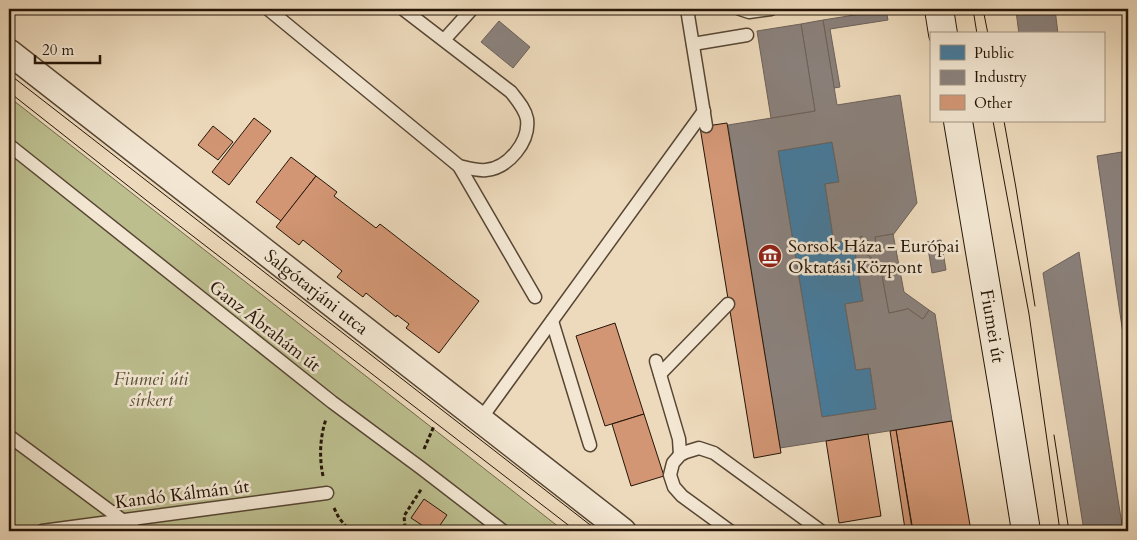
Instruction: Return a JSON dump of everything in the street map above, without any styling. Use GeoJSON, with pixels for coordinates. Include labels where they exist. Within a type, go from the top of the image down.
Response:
{"type":"FeatureCollection","features":[{"type":"Feature","properties":{"kind":"main road"},"geometry":{"type":"LineString","coordinates":[[939,9],[943,32]]}},
{"type":"Feature","properties":{"kind":"main road","name":"Fiumei út"},"geometry":{"type":"LineString","coordinates":[[958,122],[1026,531]]}},
{"type":"Feature","properties":{"kind":"street","name":"Salgótarjáni utca"},"geometry":{"type":"LineString","coordinates":[[9,52],[623,531]]}},
{"type":"Feature","properties":{"kind":"lane"},"geometry":{"type":"LineString","coordinates":[[268,9],[459,166],[535,297]]}},
{"type":"Feature","properties":{"kind":"lane"},"geometry":{"type":"LineString","coordinates":[[403,9],[511,92],[522,105],[527,120],[525,137],[518,150],[504,164],[487,170],[472,170],[459,166]]}},
{"type":"Feature","properties":{"kind":"lane"},"geometry":{"type":"LineString","coordinates":[[444,40],[472,9]]}},
{"type":"Feature","properties":{"kind":"lane"},"geometry":{"type":"LineString","coordinates":[[687,9],[706,126]]}},
{"type":"Feature","properties":{"kind":"lane"},"geometry":{"type":"LineString","coordinates":[[740,9],[749,12],[771,9]]}},
{"type":"Feature","properties":{"kind":"lane"},"geometry":{"type":"LineString","coordinates":[[693,44],[747,35]]}},
{"type":"Feature","properties":{"kind":"lane"},"geometry":{"type":"LineString","coordinates":[[480,420],[704,111]]}},
{"type":"Feature","properties":{"kind":"lane","name":"Ganz Ábrahám út"},"geometry":{"type":"LineString","coordinates":[[9,145],[332,402],[422,468],[503,531]]}},
{"type":"Feature","properties":{"kind":"lane"},"geometry":{"type":"LineString","coordinates":[[660,374],[728,304]]}},
{"type":"Feature","properties":{"kind":"lane"},"geometry":{"type":"LineString","coordinates":[[552,321],[590,444]]}},
{"type":"Feature","properties":{"kind":"lane"},"geometry":{"type":"LineString","coordinates":[[656,361],[679,439],[680,455]]}},
{"type":"Feature","properties":{"kind":"lane"},"geometry":{"type":"LineString","coordinates":[[9,436],[137,531]]}},
{"type":"Feature","properties":{"kind":"lane"},"geometry":{"type":"LineString","coordinates":[[730,531],[682,496],[674,487],[670,475],[673,463],[680,455],[699,448],[714,453],[821,531]]}},
{"type":"Feature","properties":{"kind":"lane","name":"Kandó Kálmán út"},"geometry":{"type":"LineString","coordinates":[[42,531],[326,493]]}},
{"type":"Feature","properties":{"kind":"path"},"geometry":{"type":"LineString","coordinates":[[332,402],[322,431],[320,462],[326,493],[339,518],[350,531]]}},
{"type":"Feature","properties":{"kind":"green space","name":"Fiumei úti sírkert"},"geometry":{"type":"Polygon","coordinates":[[[9,97],[564,531],[9,531],[9,97]]]}},
{"type":"Feature","properties":{"kind":"building: Public"},"geometry":{"type":"Polygon","coordinates":[[[832,142],[839,182],[825,184],[834,243],[853,239],[863,301],[845,304],[856,370],[870,368],[876,409],[822,417],[778,151],[832,142]]]}},
{"type":"Feature","properties":{"kind":"building: Industry"},"geometry":{"type":"Polygon","coordinates":[[[1055,9],[1058,32],[1019,32],[1016,11],[1055,9]]]}},
{"type":"Feature","properties":{"kind":"building: Industry"},"geometry":{"type":"Polygon","coordinates":[[[886,10],[888,20],[830,29],[840,87],[834,88],[823,20],[886,10]]]}},
{"type":"Feature","properties":{"kind":"building: Industry"},"geometry":{"type":"Polygon","coordinates":[[[823,20],[837,105],[900,95],[917,203],[893,235],[875,237],[877,247],[861,236],[854,245],[880,264],[889,313],[907,308],[923,319],[929,310],[935,314],[952,421],[780,448],[728,125],[815,111],[801,24],[823,20]],[[832,142],[778,151],[822,417],[876,409],[870,368],[856,370],[845,304],[863,301],[853,239],[834,243],[825,184],[839,182],[832,142]]]}},
{"type":"Feature","properties":{"kind":"building: Industry"},"geometry":{"type":"Polygon","coordinates":[[[499,21],[530,47],[513,68],[481,42],[499,21]]]}},
{"type":"Feature","properties":{"kind":"building: Industry"},"geometry":{"type":"Polygon","coordinates":[[[801,24],[815,111],[771,118],[757,31],[801,24]]]}},
{"type":"Feature","properties":{"kind":"building: Industry"},"geometry":{"type":"Polygon","coordinates":[[[1128,151],[1128,368],[1097,156],[1128,151]]]}},
{"type":"Feature","properties":{"kind":"building: Industry"},"geometry":{"type":"Polygon","coordinates":[[[893,234],[904,292],[929,310],[923,319],[907,308],[889,313],[880,264],[854,245],[861,236],[877,247],[875,237],[893,234]]]}},
{"type":"Feature","properties":{"kind":"building: Industry"},"geometry":{"type":"Polygon","coordinates":[[[941,240],[946,270],[932,273],[927,242],[941,240]]]}},
{"type":"Feature","properties":{"kind":"building: Industry"},"geometry":{"type":"Polygon","coordinates":[[[1079,252],[1123,531],[1084,531],[1043,273],[1079,252]]]}},
{"type":"Feature","properties":{"kind":"building: Other"},"geometry":{"type":"Polygon","coordinates":[[[254,118],[271,131],[229,185],[212,172],[254,118]]]}},
{"type":"Feature","properties":{"kind":"building: Other"},"geometry":{"type":"Polygon","coordinates":[[[727,123],[781,453],[754,458],[700,127],[727,123]]]}},
{"type":"Feature","properties":{"kind":"building: Other"},"geometry":{"type":"Polygon","coordinates":[[[213,126],[233,142],[218,160],[198,145],[213,126]]]}},
{"type":"Feature","properties":{"kind":"building: Other"},"geometry":{"type":"Polygon","coordinates":[[[291,157],[316,176],[281,221],[256,202],[291,157]]]}},
{"type":"Feature","properties":{"kind":"building: Other"},"geometry":{"type":"Polygon","coordinates":[[[316,176],[337,192],[334,196],[376,228],[380,224],[479,301],[439,353],[406,328],[409,324],[397,315],[396,317],[366,293],[363,297],[337,277],[342,271],[303,240],[299,245],[276,227],[316,176]]]}},
{"type":"Feature","properties":{"kind":"building: Other"},"geometry":{"type":"Polygon","coordinates":[[[615,323],[644,414],[605,426],[576,336],[615,323]]]}},
{"type":"Feature","properties":{"kind":"building: Other"},"geometry":{"type":"Polygon","coordinates":[[[644,414],[664,476],[631,486],[612,424],[644,414]]]}},
{"type":"Feature","properties":{"kind":"building: Other"},"geometry":{"type":"Polygon","coordinates":[[[952,421],[971,531],[913,531],[896,430],[952,421]]]}},
{"type":"Feature","properties":{"kind":"building: Other"},"geometry":{"type":"Polygon","coordinates":[[[896,430],[912,528],[905,529],[890,431],[896,430]]]}},
{"type":"Feature","properties":{"kind":"building: Other"},"geometry":{"type":"Polygon","coordinates":[[[868,434],[881,516],[839,523],[826,441],[868,434]]]}},
{"type":"Feature","properties":{"kind":"building: Other"},"geometry":{"type":"Polygon","coordinates":[[[424,499],[447,515],[436,531],[431,531],[411,518],[424,499]]]}},
{"type":"Feature","properties":{"kind":"tram line"},"geometry":{"type":"LineString","coordinates":[[973,9],[977,32]]}},
{"type":"Feature","properties":{"kind":"tram line"},"geometry":{"type":"LineString","coordinates":[[983,9],[988,32]]}},
{"type":"Feature","properties":{"kind":"tram line"},"geometry":{"type":"LineString","coordinates":[[9,74],[598,531]]}},
{"type":"Feature","properties":{"kind":"tram line"},"geometry":{"type":"LineString","coordinates":[[9,92],[146,200],[576,531]]}},
{"type":"Feature","properties":{"kind":"tram line"},"geometry":{"type":"LineString","coordinates":[[993,122],[1029,314],[1060,531]]}},
{"type":"Feature","properties":{"kind":"tram line"},"geometry":{"type":"LineString","coordinates":[[1004,122],[1035,306]]}},
{"type":"Feature","properties":{"kind":"tram line"},"geometry":{"type":"LineString","coordinates":[[1054,435],[1069,531]]}},
{"type":"Feature","properties":{"kind":"place","name":"Sorsok Háza - Európai Oktatási Központ"},"geometry":{"type":"Point","coordinates":[770,256]}}]}
